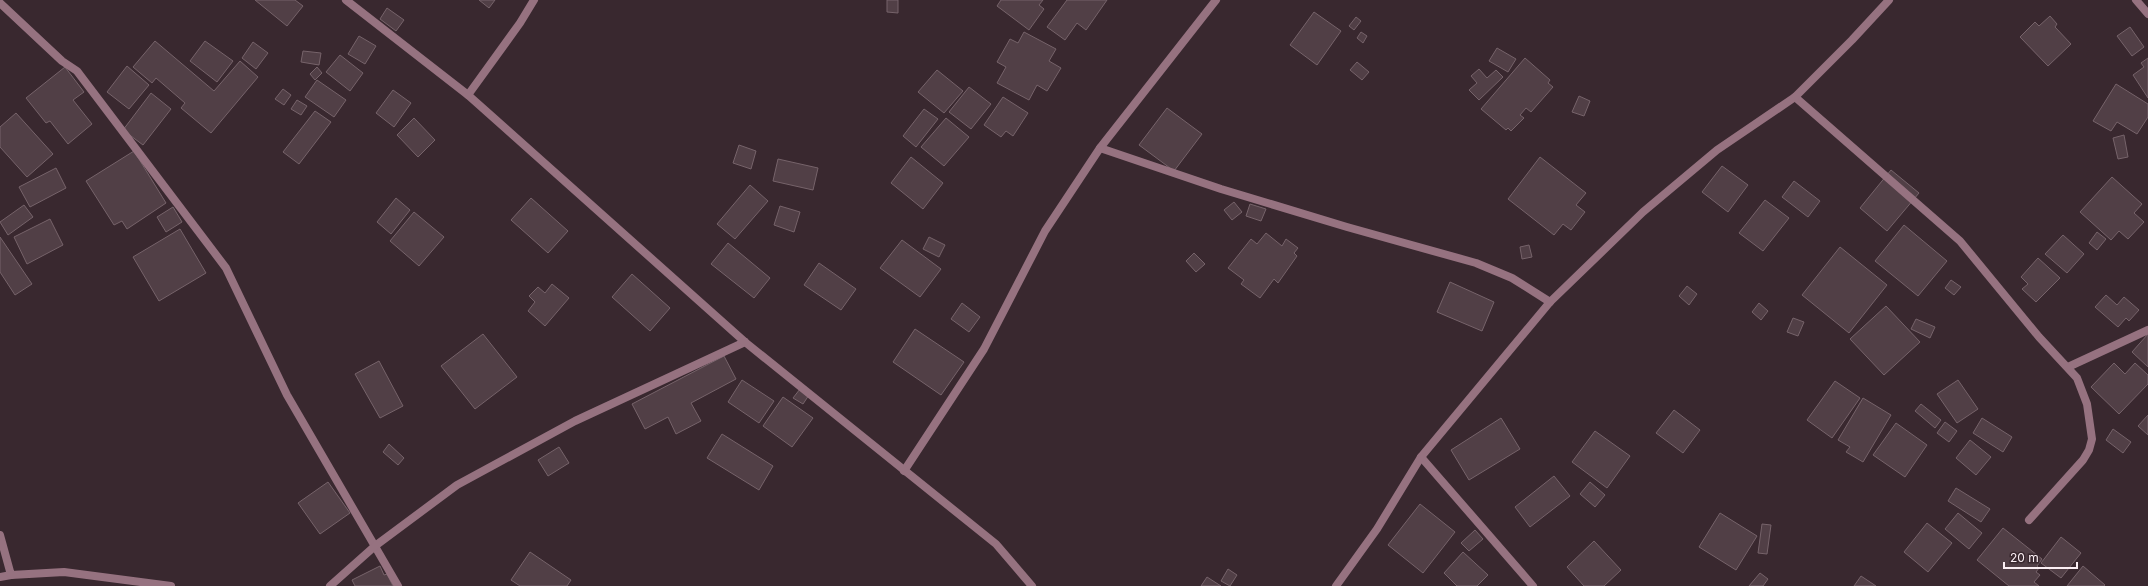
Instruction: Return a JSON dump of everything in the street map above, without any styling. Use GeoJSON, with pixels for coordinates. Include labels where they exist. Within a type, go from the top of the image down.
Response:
{"type":"FeatureCollection","features":[{"type":"Feature","properties":{"kind":"street"},"geometry":{"type":"LineString","coordinates":[[346,0],[468,95],[745,342],[996,544],[1032,586]]}},
{"type":"Feature","properties":{"kind":"street"},"geometry":{"type":"LineString","coordinates":[[468,95],[520,23],[534,0]]}},
{"type":"Feature","properties":{"kind":"street"},"geometry":{"type":"LineString","coordinates":[[904,471],[984,349],[1045,231],[1100,148],[1216,0]]}},
{"type":"Feature","properties":{"kind":"street"},"geometry":{"type":"LineString","coordinates":[[1336,586],[1377,529],[1421,457],[1550,302],[1643,212],[1717,150],[1795,96],[1852,40],[1889,0]]}},
{"type":"Feature","properties":{"kind":"street"},"geometry":{"type":"LineString","coordinates":[[2136,0],[2148,14]]}},
{"type":"Feature","properties":{"kind":"street"},"geometry":{"type":"LineString","coordinates":[[0,3],[62,61],[77,72],[226,268],[287,395],[398,586]]}},
{"type":"Feature","properties":{"kind":"street"},"geometry":{"type":"LineString","coordinates":[[1795,96],[1960,241],[2039,336],[2078,378],[2087,404],[2092,439],[2089,450],[2083,460],[2029,520]]}},
{"type":"Feature","properties":{"kind":"street"},"geometry":{"type":"LineString","coordinates":[[1100,148],[1236,193],[1347,227],[1476,263],[1512,278],[1550,302]]}},
{"type":"Feature","properties":{"kind":"street"},"geometry":{"type":"LineString","coordinates":[[2068,367],[2148,330]]}},
{"type":"Feature","properties":{"kind":"street"},"geometry":{"type":"LineString","coordinates":[[330,586],[375,546],[457,485],[575,421],[745,342]]}},
{"type":"Feature","properties":{"kind":"street"},"geometry":{"type":"LineString","coordinates":[[1421,457],[1533,586]]}},
{"type":"Feature","properties":{"kind":"street"},"geometry":{"type":"LineString","coordinates":[[0,535],[11,575]]}},
{"type":"Feature","properties":{"kind":"street"},"geometry":{"type":"LineString","coordinates":[[0,577],[64,572],[146,581],[171,586]]}},
{"type":"Feature","properties":{"kind":"building"},"geometry":{"type":"Polygon","coordinates":[[[255,0],[295,0],[303,6],[287,26],[255,0]]]}},
{"type":"Feature","properties":{"kind":"building"},"geometry":{"type":"Polygon","coordinates":[[[479,0],[495,0],[489,8],[479,0]]]}},
{"type":"Feature","properties":{"kind":"building"},"geometry":{"type":"Polygon","coordinates":[[[887,0],[898,0],[898,13],[887,12],[887,0]]]}},
{"type":"Feature","properties":{"kind":"building"},"geometry":{"type":"Polygon","coordinates":[[[1001,0],[1043,0],[1039,5],[1044,9],[1029,30],[997,6],[1001,0]]]}},
{"type":"Feature","properties":{"kind":"building"},"geometry":{"type":"Polygon","coordinates":[[[1067,0],[1107,0],[1086,30],[1077,23],[1065,40],[1047,27],[1067,0]]]}},
{"type":"Feature","properties":{"kind":"building"},"geometry":{"type":"Polygon","coordinates":[[[387,8],[404,20],[396,31],[380,19],[387,8]]]}},
{"type":"Feature","properties":{"kind":"building"},"geometry":{"type":"Polygon","coordinates":[[[1314,12],[1341,31],[1317,65],[1290,45],[1314,12]]]}},
{"type":"Feature","properties":{"kind":"building"},"geometry":{"type":"Polygon","coordinates":[[[2050,16],[2057,24],[2055,27],[2071,44],[2048,66],[2020,37],[2035,22],[2039,26],[2050,16]]]}},
{"type":"Feature","properties":{"kind":"building"},"geometry":{"type":"Polygon","coordinates":[[[1356,17],[1361,21],[1354,30],[1349,26],[1356,17]]]}},
{"type":"Feature","properties":{"kind":"building"},"geometry":{"type":"Polygon","coordinates":[[[2130,27],[2144,47],[2132,56],[2117,36],[2130,27]]]}},
{"type":"Feature","properties":{"kind":"building"},"geometry":{"type":"Polygon","coordinates":[[[1024,32],[1056,49],[1049,61],[1061,68],[1047,91],[1037,85],[1029,100],[997,83],[1006,67],[997,62],[1010,39],[1018,43],[1024,32]]]}},
{"type":"Feature","properties":{"kind":"building"},"geometry":{"type":"Polygon","coordinates":[[[1361,32],[1367,36],[1363,43],[1357,38],[1361,32]]]}},
{"type":"Feature","properties":{"kind":"building"},"geometry":{"type":"Polygon","coordinates":[[[359,36],[376,46],[365,64],[348,54],[359,36]]]}},
{"type":"Feature","properties":{"kind":"building"},"geometry":{"type":"Polygon","coordinates":[[[155,41],[214,91],[240,61],[258,77],[211,133],[181,108],[185,103],[156,78],[152,83],[133,67],[155,41]]]}},
{"type":"Feature","properties":{"kind":"building"},"geometry":{"type":"Polygon","coordinates":[[[205,41],[233,61],[217,82],[190,61],[205,41]]]}},
{"type":"Feature","properties":{"kind":"building"},"geometry":{"type":"Polygon","coordinates":[[[253,42],[268,53],[256,69],[242,58],[253,42]]]}},
{"type":"Feature","properties":{"kind":"building"},"geometry":{"type":"Polygon","coordinates":[[[1497,48],[1516,59],[1508,72],[1489,61],[1497,48]]]}},
{"type":"Feature","properties":{"kind":"building"},"geometry":{"type":"Polygon","coordinates":[[[303,51],[321,53],[319,65],[301,62],[303,51]]]}},
{"type":"Feature","properties":{"kind":"building"},"geometry":{"type":"Polygon","coordinates":[[[340,55],[363,73],[350,91],[326,72],[340,55]]]}},
{"type":"Feature","properties":{"kind":"building"},"geometry":{"type":"Polygon","coordinates":[[[1525,58],[1550,80],[1548,83],[1553,87],[1531,112],[1526,108],[1520,115],[1524,118],[1511,131],[1508,128],[1506,130],[1481,109],[1525,58]]]}},
{"type":"Feature","properties":{"kind":"building"},"geometry":{"type":"Polygon","coordinates":[[[2148,58],[2148,98],[2133,75],[2144,67],[2141,63],[2148,58]]]}},
{"type":"Feature","properties":{"kind":"building"},"geometry":{"type":"Polygon","coordinates":[[[1357,62],[1369,72],[1362,80],[1350,70],[1357,62]]]}},
{"type":"Feature","properties":{"kind":"building"},"geometry":{"type":"Polygon","coordinates":[[[127,66],[149,85],[129,109],[107,92],[127,66]]]}},
{"type":"Feature","properties":{"kind":"building"},"geometry":{"type":"Polygon","coordinates":[[[65,67],[84,92],[73,100],[92,124],[68,144],[50,121],[46,123],[26,98],[65,67]]]}},
{"type":"Feature","properties":{"kind":"building"},"geometry":{"type":"Polygon","coordinates":[[[317,67],[322,73],[315,80],[310,74],[317,67]]]}},
{"type":"Feature","properties":{"kind":"building"},"geometry":{"type":"Polygon","coordinates":[[[1479,69],[1487,78],[1496,70],[1503,77],[1479,100],[1469,90],[1477,83],[1471,76],[1479,69]]]}},
{"type":"Feature","properties":{"kind":"building"},"geometry":{"type":"Polygon","coordinates":[[[937,70],[963,91],[944,113],[918,92],[937,70]]]}},
{"type":"Feature","properties":{"kind":"building"},"geometry":{"type":"Polygon","coordinates":[[[317,80],[346,100],[334,117],[305,97],[317,80]]]}},
{"type":"Feature","properties":{"kind":"building"},"geometry":{"type":"Polygon","coordinates":[[[2116,84],[2148,104],[2148,117],[2137,134],[2117,122],[2111,131],[2093,121],[2116,84]]]}},
{"type":"Feature","properties":{"kind":"building"},"geometry":{"type":"Polygon","coordinates":[[[969,87],[991,104],[971,129],[949,112],[969,87]]]}},
{"type":"Feature","properties":{"kind":"building"},"geometry":{"type":"Polygon","coordinates":[[[283,89],[291,95],[284,105],[275,99],[283,89]]]}},
{"type":"Feature","properties":{"kind":"building"},"geometry":{"type":"Polygon","coordinates":[[[393,90],[411,103],[394,127],[376,113],[393,90]]]}},
{"type":"Feature","properties":{"kind":"building"},"geometry":{"type":"Polygon","coordinates":[[[151,93],[171,109],[143,145],[123,130],[151,93]]]}},
{"type":"Feature","properties":{"kind":"building"},"geometry":{"type":"Polygon","coordinates":[[[1579,96],[1590,101],[1584,116],[1572,112],[1579,96]]]}},
{"type":"Feature","properties":{"kind":"building"},"geometry":{"type":"Polygon","coordinates":[[[1003,97],[1028,113],[1013,136],[1006,131],[1001,137],[984,125],[1003,97]]]}},
{"type":"Feature","properties":{"kind":"building"},"geometry":{"type":"Polygon","coordinates":[[[297,100],[307,106],[301,115],[291,109],[297,100]]]}},
{"type":"Feature","properties":{"kind":"building"},"geometry":{"type":"Polygon","coordinates":[[[1167,108],[1202,134],[1174,171],[1139,145],[1167,108]]]}},
{"type":"Feature","properties":{"kind":"building"},"geometry":{"type":"Polygon","coordinates":[[[924,109],[938,119],[916,147],[903,136],[924,109]]]}},
{"type":"Feature","properties":{"kind":"building"},"geometry":{"type":"Polygon","coordinates":[[[315,111],[331,122],[299,164],[283,152],[315,111]]]}},
{"type":"Feature","properties":{"kind":"building"},"geometry":{"type":"Polygon","coordinates":[[[16,113],[53,154],[27,177],[0,147],[0,127],[16,113]]]}},
{"type":"Feature","properties":{"kind":"building"},"geometry":{"type":"Polygon","coordinates":[[[414,118],[435,140],[418,157],[397,135],[414,118]]]}},
{"type":"Feature","properties":{"kind":"building"},"geometry":{"type":"Polygon","coordinates":[[[946,118],[969,137],[944,166],[921,147],[946,118]]]}},
{"type":"Feature","properties":{"kind":"building"},"geometry":{"type":"Polygon","coordinates":[[[2124,135],[2128,157],[2118,159],[2113,138],[2124,135]]]}},
{"type":"Feature","properties":{"kind":"building"},"geometry":{"type":"Polygon","coordinates":[[[739,145],[756,151],[751,169],[733,163],[739,145]]]}},
{"type":"Feature","properties":{"kind":"building"},"geometry":{"type":"Polygon","coordinates":[[[134,151],[166,203],[127,229],[122,221],[114,225],[86,181],[134,151]]]}},
{"type":"Feature","properties":{"kind":"building"},"geometry":{"type":"Polygon","coordinates":[[[911,157],[943,183],[923,209],[891,183],[911,157]]]}},
{"type":"Feature","properties":{"kind":"building"},"geometry":{"type":"Polygon","coordinates":[[[1540,157],[1586,193],[1576,205],[1585,212],[1571,230],[1563,224],[1554,235],[1508,199],[1540,157]]]}},
{"type":"Feature","properties":{"kind":"building"},"geometry":{"type":"Polygon","coordinates":[[[778,159],[818,168],[813,190],[773,181],[778,159]]]}},
{"type":"Feature","properties":{"kind":"building"},"geometry":{"type":"Polygon","coordinates":[[[1722,166],[1748,185],[1728,212],[1702,192],[1722,166]]]}},
{"type":"Feature","properties":{"kind":"building"},"geometry":{"type":"Polygon","coordinates":[[[56,168],[66,188],[30,207],[19,187],[56,168]]]}},
{"type":"Feature","properties":{"kind":"building"},"geometry":{"type":"Polygon","coordinates":[[[1891,170],[1919,193],[1887,231],[1860,208],[1891,170]]]}},
{"type":"Feature","properties":{"kind":"building"},"geometry":{"type":"Polygon","coordinates":[[[2112,177],[2142,204],[2134,213],[2144,222],[2128,239],[2119,231],[2111,240],[2080,212],[2112,177]]]}},
{"type":"Feature","properties":{"kind":"building"},"geometry":{"type":"Polygon","coordinates":[[[1794,181],[1820,201],[1808,217],[1782,197],[1794,181]]]}},
{"type":"Feature","properties":{"kind":"building"},"geometry":{"type":"Polygon","coordinates":[[[750,185],[768,201],[735,239],[717,224],[750,185]]]}},
{"type":"Feature","properties":{"kind":"building"},"geometry":{"type":"Polygon","coordinates":[[[396,198],[410,210],[391,234],[377,222],[396,198]]]}},
{"type":"Feature","properties":{"kind":"building"},"geometry":{"type":"Polygon","coordinates":[[[531,198],[568,231],[548,253],[511,220],[531,198]]]}},
{"type":"Feature","properties":{"kind":"building"},"geometry":{"type":"Polygon","coordinates":[[[1765,200],[1789,218],[1763,251],[1739,233],[1765,200]]]}},
{"type":"Feature","properties":{"kind":"building"},"geometry":{"type":"Polygon","coordinates":[[[1234,202],[1242,212],[1232,220],[1224,210],[1234,202]]]}},
{"type":"Feature","properties":{"kind":"building"},"geometry":{"type":"Polygon","coordinates":[[[1250,204],[1266,209],[1261,221],[1246,216],[1250,204]]]}},
{"type":"Feature","properties":{"kind":"building"},"geometry":{"type":"Polygon","coordinates":[[[24,205],[33,217],[8,235],[0,222],[24,205]]]}},
{"type":"Feature","properties":{"kind":"building"},"geometry":{"type":"Polygon","coordinates":[[[780,206],[800,212],[794,232],[774,225],[780,206]]]}},
{"type":"Feature","properties":{"kind":"building"},"geometry":{"type":"Polygon","coordinates":[[[173,207],[182,222],[166,232],[157,217],[173,207]]]}},
{"type":"Feature","properties":{"kind":"building"},"geometry":{"type":"Polygon","coordinates":[[[414,212],[444,237],[419,266],[390,241],[414,212]]]}},
{"type":"Feature","properties":{"kind":"building"},"geometry":{"type":"Polygon","coordinates":[[[50,219],[63,245],[27,264],[14,237],[50,219]]]}},
{"type":"Feature","properties":{"kind":"building"},"geometry":{"type":"Polygon","coordinates":[[[1904,225],[1947,261],[1918,296],[1875,261],[1904,225]]]}},
{"type":"Feature","properties":{"kind":"building"},"geometry":{"type":"Polygon","coordinates":[[[180,229],[206,273],[159,301],[133,257],[180,229]]]}},
{"type":"Feature","properties":{"kind":"building"},"geometry":{"type":"Polygon","coordinates":[[[2097,232],[2106,239],[2097,250],[2089,243],[2097,232]]]}},
{"type":"Feature","properties":{"kind":"building"},"geometry":{"type":"Polygon","coordinates":[[[1266,233],[1282,246],[1286,239],[1298,248],[1294,253],[1297,256],[1278,283],[1274,279],[1260,298],[1241,284],[1244,280],[1228,268],[1251,239],[1257,244],[1266,233]]]}},
{"type":"Feature","properties":{"kind":"building"},"geometry":{"type":"Polygon","coordinates":[[[2063,235],[2084,254],[2067,273],[2045,254],[2063,235]]]}},
{"type":"Feature","properties":{"kind":"building"},"geometry":{"type":"Polygon","coordinates":[[[0,237],[32,284],[15,295],[0,272],[0,237]]]}},
{"type":"Feature","properties":{"kind":"building"},"geometry":{"type":"Polygon","coordinates":[[[929,237],[945,245],[939,257],[923,249],[929,237]]]}},
{"type":"Feature","properties":{"kind":"building"},"geometry":{"type":"Polygon","coordinates":[[[902,240],[941,269],[920,297],[880,268],[902,240]]]}},
{"type":"Feature","properties":{"kind":"building"},"geometry":{"type":"Polygon","coordinates":[[[728,243],[770,278],[754,298],[711,264],[728,243]]]}},
{"type":"Feature","properties":{"kind":"building"},"geometry":{"type":"Polygon","coordinates":[[[1529,245],[1532,257],[1522,259],[1520,247],[1529,245]]]}},
{"type":"Feature","properties":{"kind":"building"},"geometry":{"type":"Polygon","coordinates":[[[1840,247],[1887,285],[1849,333],[1802,295],[1840,247]]]}},
{"type":"Feature","properties":{"kind":"building"},"geometry":{"type":"Polygon","coordinates":[[[1194,253],[1205,264],[1196,272],[1186,261],[1194,253]]]}},
{"type":"Feature","properties":{"kind":"building"},"geometry":{"type":"Polygon","coordinates":[[[2038,258],[2060,278],[2036,302],[2022,289],[2028,284],[2021,277],[2038,258]]]}},
{"type":"Feature","properties":{"kind":"building"},"geometry":{"type":"Polygon","coordinates":[[[819,263],[856,289],[841,310],[804,285],[819,263]]]}},
{"type":"Feature","properties":{"kind":"building"},"geometry":{"type":"Polygon","coordinates":[[[632,274],[670,308],[650,331],[612,297],[632,274]]]}},
{"type":"Feature","properties":{"kind":"building"},"geometry":{"type":"Polygon","coordinates":[[[1951,280],[1961,287],[1954,295],[1945,288],[1951,280]]]}},
{"type":"Feature","properties":{"kind":"building"},"geometry":{"type":"Polygon","coordinates":[[[1450,282],[1494,302],[1482,331],[1437,312],[1450,282]]]}},
{"type":"Feature","properties":{"kind":"building"},"geometry":{"type":"Polygon","coordinates":[[[552,284],[569,298],[545,326],[528,311],[535,302],[529,296],[538,287],[545,293],[552,284]]]}},
{"type":"Feature","properties":{"kind":"building"},"geometry":{"type":"Polygon","coordinates":[[[1687,286],[1697,294],[1689,305],[1679,296],[1687,286]]]}},
{"type":"Feature","properties":{"kind":"building"},"geometry":{"type":"Polygon","coordinates":[[[2106,295],[2117,305],[2124,297],[2139,310],[2129,321],[2126,318],[2118,327],[2095,307],[2106,295]]]}},
{"type":"Feature","properties":{"kind":"building"},"geometry":{"type":"Polygon","coordinates":[[[962,303],[980,317],[969,332],[951,319],[962,303]]]}},
{"type":"Feature","properties":{"kind":"building"},"geometry":{"type":"Polygon","coordinates":[[[1759,303],[1768,311],[1761,320],[1752,312],[1759,303]]]}},
{"type":"Feature","properties":{"kind":"building"},"geometry":{"type":"Polygon","coordinates":[[[1886,306],[1920,342],[1884,375],[1850,339],[1886,306]]]}},
{"type":"Feature","properties":{"kind":"building"},"geometry":{"type":"Polygon","coordinates":[[[1793,318],[1804,322],[1798,336],[1787,332],[1793,318]]]}},
{"type":"Feature","properties":{"kind":"building"},"geometry":{"type":"Polygon","coordinates":[[[1916,319],[1935,327],[1930,338],[1911,329],[1916,319]]]}},
{"type":"Feature","properties":{"kind":"building"},"geometry":{"type":"Polygon","coordinates":[[[915,329],[964,362],[941,395],[893,362],[915,329]]]}},
{"type":"Feature","properties":{"kind":"building"},"geometry":{"type":"Polygon","coordinates":[[[483,334],[517,377],[475,409],[441,366],[483,334]]]}},
{"type":"Feature","properties":{"kind":"building"},"geometry":{"type":"Polygon","coordinates":[[[2148,334],[2148,367],[2132,352],[2148,334]]]}},
{"type":"Feature","properties":{"kind":"building"},"geometry":{"type":"Polygon","coordinates":[[[724,356],[736,379],[691,403],[701,421],[676,434],[668,417],[645,429],[632,404],[724,356]]]}},
{"type":"Feature","properties":{"kind":"building"},"geometry":{"type":"Polygon","coordinates":[[[379,361],[403,406],[380,418],[355,374],[379,361]]]}},
{"type":"Feature","properties":{"kind":"building"},"geometry":{"type":"Polygon","coordinates":[[[2114,363],[2125,374],[2135,363],[2148,375],[2148,384],[2119,414],[2091,387],[2114,363]]]}},
{"type":"Feature","properties":{"kind":"building"},"geometry":{"type":"Polygon","coordinates":[[[742,380],[774,401],[759,423],[728,402],[742,380]]]}},
{"type":"Feature","properties":{"kind":"building"},"geometry":{"type":"Polygon","coordinates":[[[1958,380],[1978,409],[1957,423],[1937,394],[1958,380]]]}},
{"type":"Feature","properties":{"kind":"building"},"geometry":{"type":"Polygon","coordinates":[[[1835,381],[1860,398],[1832,438],[1807,420],[1835,381]]]}},
{"type":"Feature","properties":{"kind":"building"},"geometry":{"type":"Polygon","coordinates":[[[800,389],[809,395],[803,404],[793,398],[800,389]]]}},
{"type":"Feature","properties":{"kind":"building"},"geometry":{"type":"Polygon","coordinates":[[[783,397],[813,418],[792,447],[763,426],[783,397]]]}},
{"type":"Feature","properties":{"kind":"building"},"geometry":{"type":"Polygon","coordinates":[[[1863,398],[1891,415],[1863,462],[1846,452],[1850,447],[1838,440],[1863,398]]]}},
{"type":"Feature","properties":{"kind":"building"},"geometry":{"type":"Polygon","coordinates":[[[1921,404],[1941,420],[1935,428],[1915,411],[1921,404]]]}},
{"type":"Feature","properties":{"kind":"building"},"geometry":{"type":"Polygon","coordinates":[[[1674,410],[1700,430],[1683,453],[1656,433],[1674,410]]]}},
{"type":"Feature","properties":{"kind":"building"},"geometry":{"type":"Polygon","coordinates":[[[2148,415],[2148,435],[2138,426],[2148,415]]]}},
{"type":"Feature","properties":{"kind":"building"},"geometry":{"type":"Polygon","coordinates":[[[1501,418],[1520,449],[1469,480],[1451,450],[1501,418]]]}},
{"type":"Feature","properties":{"kind":"building"},"geometry":{"type":"Polygon","coordinates":[[[1982,418],[2012,437],[2003,452],[1973,433],[1982,418]]]}},
{"type":"Feature","properties":{"kind":"building"},"geometry":{"type":"Polygon","coordinates":[[[1945,422],[1957,431],[1949,442],[1937,433],[1945,422]]]}},
{"type":"Feature","properties":{"kind":"building"},"geometry":{"type":"Polygon","coordinates":[[[1896,423],[1927,445],[1905,477],[1873,455],[1896,423]]]}},
{"type":"Feature","properties":{"kind":"building"},"geometry":{"type":"Polygon","coordinates":[[[2113,429],[2131,442],[2123,453],[2106,440],[2113,429]]]}},
{"type":"Feature","properties":{"kind":"building"},"geometry":{"type":"Polygon","coordinates":[[[1595,431],[1630,456],[1607,488],[1572,462],[1595,431]]]}},
{"type":"Feature","properties":{"kind":"building"},"geometry":{"type":"Polygon","coordinates":[[[722,434],[773,466],[759,490],[707,458],[722,434]]]}},
{"type":"Feature","properties":{"kind":"building"},"geometry":{"type":"Polygon","coordinates":[[[1970,440],[1991,457],[1976,475],[1956,458],[1970,440]]]}},
{"type":"Feature","properties":{"kind":"building"},"geometry":{"type":"Polygon","coordinates":[[[389,444],[404,458],[398,465],[383,452],[389,444]]]}},
{"type":"Feature","properties":{"kind":"building"},"geometry":{"type":"Polygon","coordinates":[[[559,447],[569,463],[548,476],[538,460],[559,447]]]}},
{"type":"Feature","properties":{"kind":"building"},"geometry":{"type":"Polygon","coordinates":[[[1554,476],[1570,496],[1530,527],[1515,507],[1554,476]]]}},
{"type":"Feature","properties":{"kind":"building"},"geometry":{"type":"Polygon","coordinates":[[[328,482],[350,513],[320,534],[298,503],[328,482]]]}},
{"type":"Feature","properties":{"kind":"building"},"geometry":{"type":"Polygon","coordinates":[[[1590,482],[1605,495],[1595,507],[1580,494],[1590,482]]]}},
{"type":"Feature","properties":{"kind":"building"},"geometry":{"type":"Polygon","coordinates":[[[1956,488],[1990,509],[1981,522],[1948,501],[1956,488]]]}},
{"type":"Feature","properties":{"kind":"building"},"geometry":{"type":"Polygon","coordinates":[[[1420,504],[1455,532],[1423,573],[1388,545],[1420,504]]]}},
{"type":"Feature","properties":{"kind":"building"},"geometry":{"type":"Polygon","coordinates":[[[1720,513],[1757,536],[1736,570],[1699,547],[1720,513]]]}},
{"type":"Feature","properties":{"kind":"building"},"geometry":{"type":"Polygon","coordinates":[[[1958,513],[1982,533],[1969,549],[1945,529],[1958,513]]]}},
{"type":"Feature","properties":{"kind":"building"},"geometry":{"type":"Polygon","coordinates":[[[1927,523],[1952,543],[1928,572],[1904,552],[1927,523]]]}},
{"type":"Feature","properties":{"kind":"building"},"geometry":{"type":"Polygon","coordinates":[[[1762,524],[1771,525],[1767,554],[1758,553],[1762,524]]]}},
{"type":"Feature","properties":{"kind":"building"},"geometry":{"type":"Polygon","coordinates":[[[2003,528],[2042,559],[2037,566],[2039,568],[2036,572],[2040,575],[2034,582],[2039,586],[2009,586],[1977,560],[2003,528]]]}},
{"type":"Feature","properties":{"kind":"building"},"geometry":{"type":"Polygon","coordinates":[[[1475,530],[1483,539],[1469,551],[1461,543],[1475,530]]]}},
{"type":"Feature","properties":{"kind":"building"},"geometry":{"type":"Polygon","coordinates":[[[2061,537],[2081,553],[2061,578],[2041,563],[2061,537]]]}},
{"type":"Feature","properties":{"kind":"building"},"geometry":{"type":"Polygon","coordinates":[[[1594,541],[1621,570],[1604,586],[1584,586],[1567,567],[1594,541]]]}},
{"type":"Feature","properties":{"kind":"building"},"geometry":{"type":"Polygon","coordinates":[[[530,552],[571,580],[567,586],[520,586],[511,580],[530,552]]]}},
{"type":"Feature","properties":{"kind":"building"},"geometry":{"type":"Polygon","coordinates":[[[1463,552],[1488,575],[1477,586],[1457,586],[1444,573],[1463,552]]]}},
{"type":"Feature","properties":{"kind":"building"},"geometry":{"type":"Polygon","coordinates":[[[380,566],[384,575],[387,574],[393,586],[355,586],[352,580],[380,566]]]}},
{"type":"Feature","properties":{"kind":"building"},"geometry":{"type":"Polygon","coordinates":[[[2083,566],[2105,585],[2067,586],[2083,566]]]}},
{"type":"Feature","properties":{"kind":"building"},"geometry":{"type":"Polygon","coordinates":[[[1228,569],[1237,575],[1230,586],[1221,581],[1228,569]]]}},
{"type":"Feature","properties":{"kind":"building"},"geometry":{"type":"Polygon","coordinates":[[[1760,573],[1768,579],[1763,586],[1749,586],[1760,573]]]}},
{"type":"Feature","properties":{"kind":"building"},"geometry":{"type":"Polygon","coordinates":[[[1861,576],[1876,586],[1854,586],[1861,576]]]}},
{"type":"Feature","properties":{"kind":"building"},"geometry":{"type":"Polygon","coordinates":[[[1207,577],[1221,586],[1201,586],[1207,577]]]}}]}
